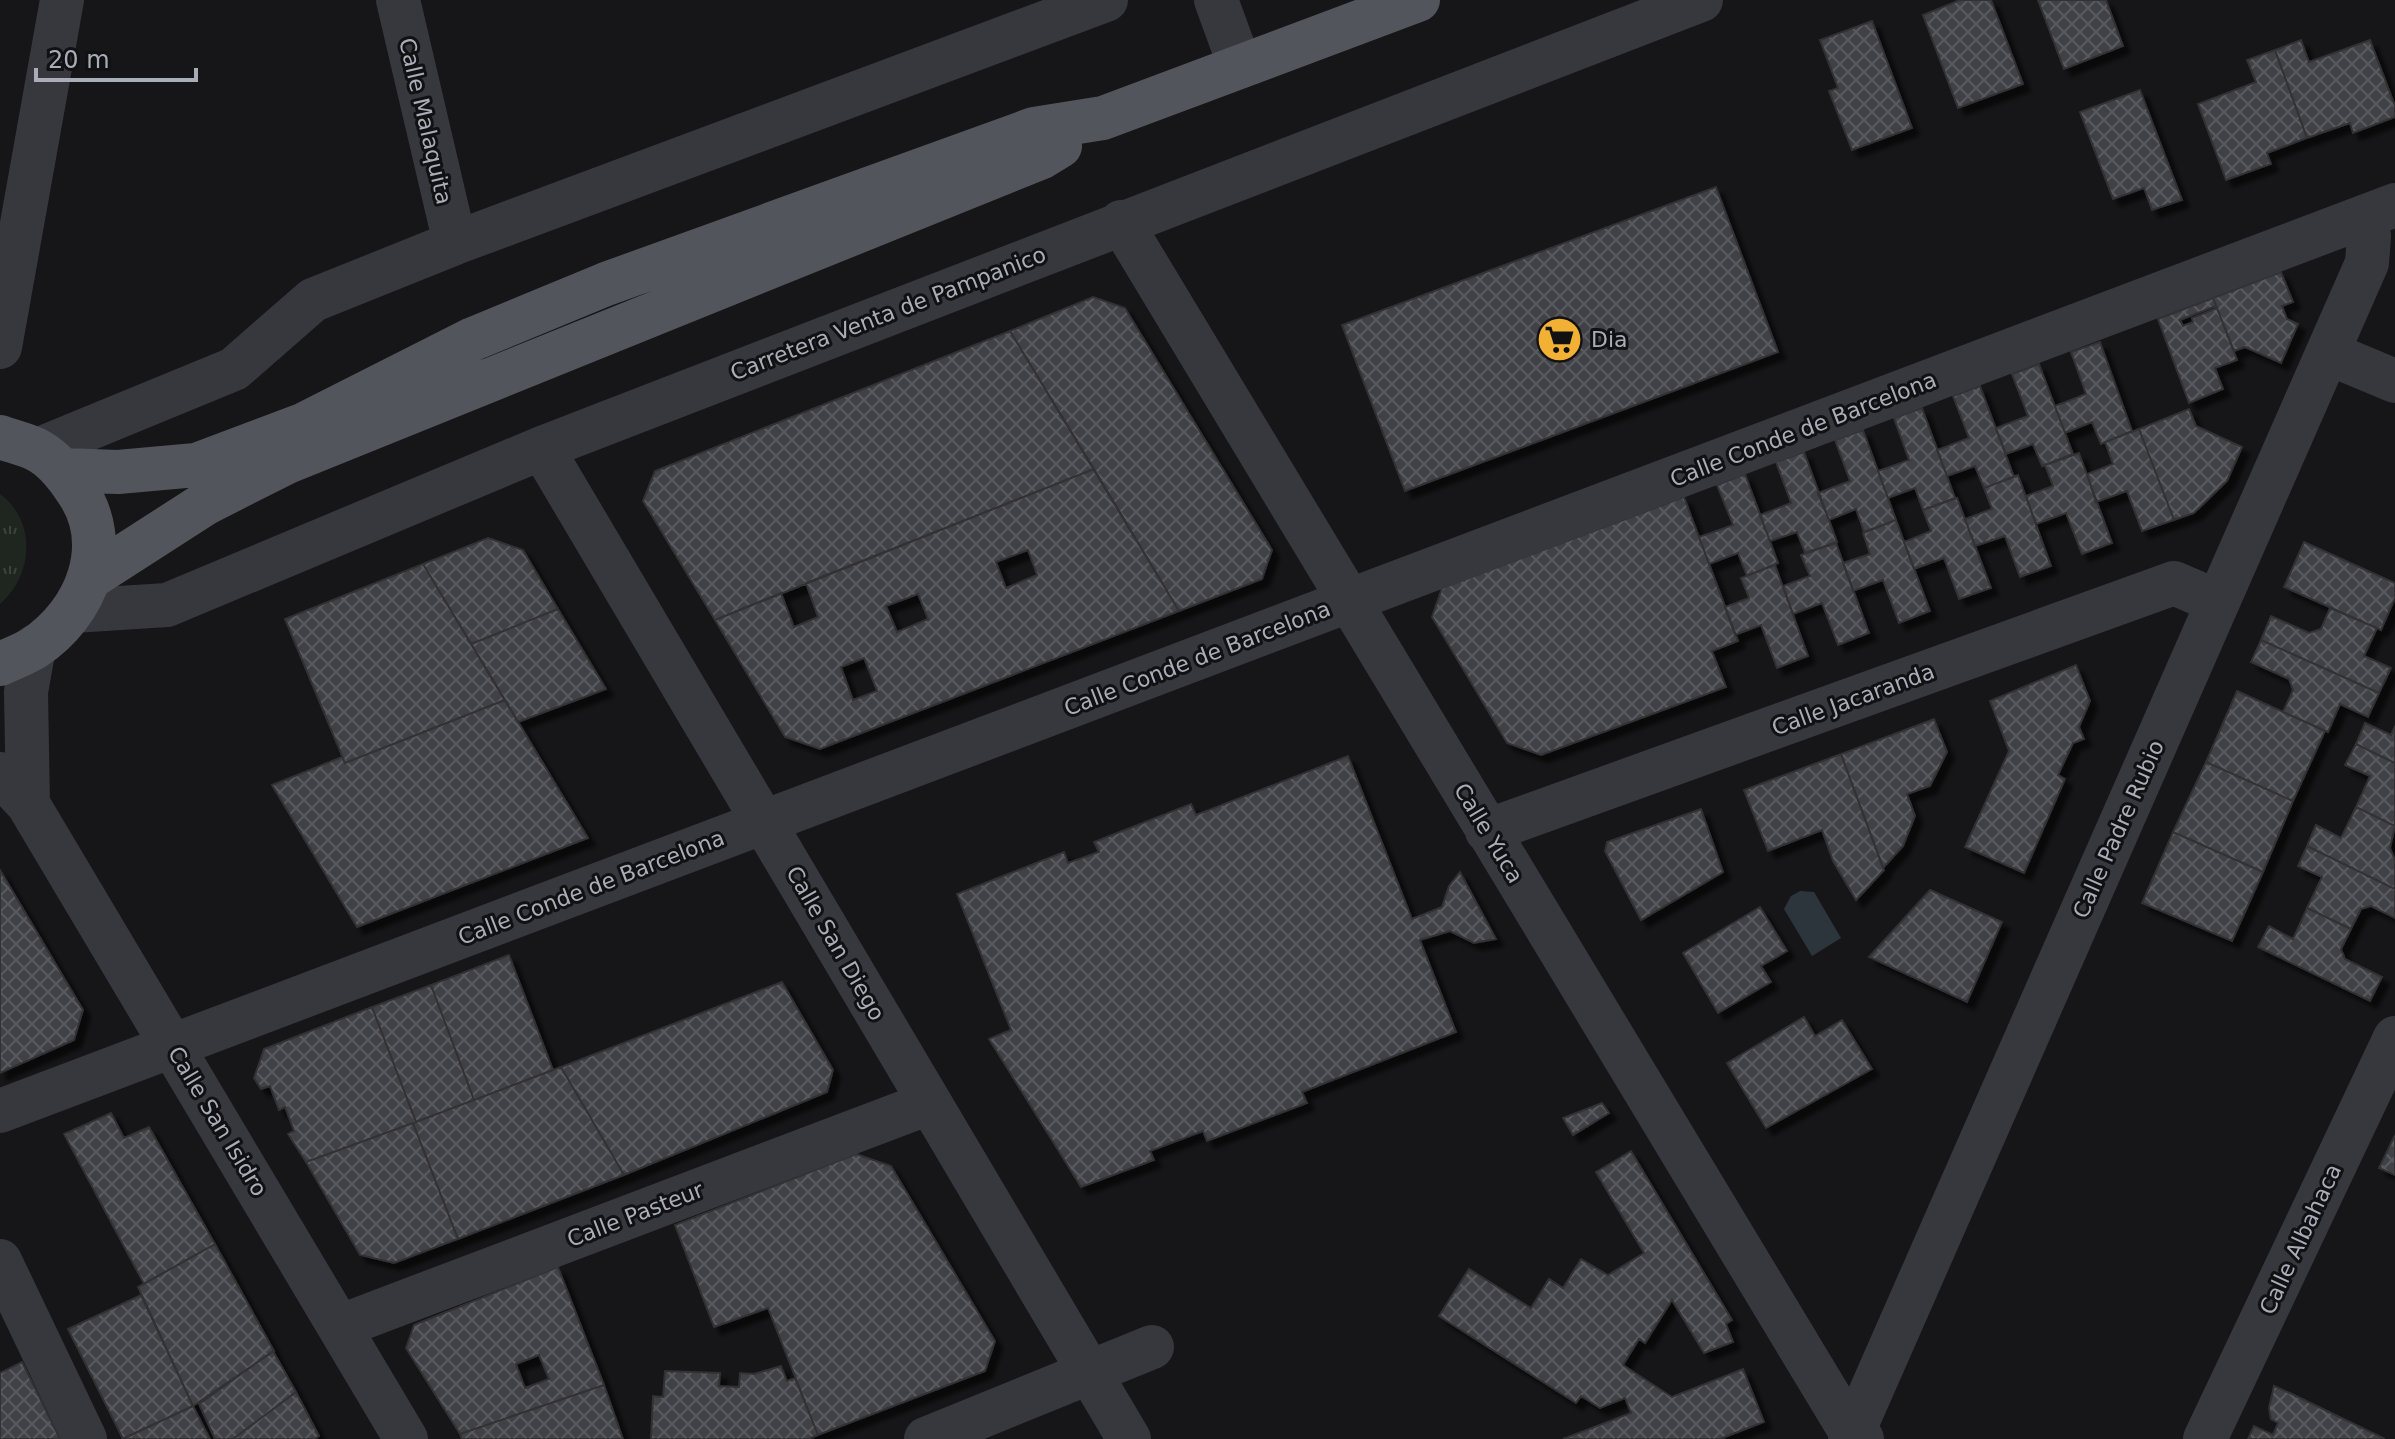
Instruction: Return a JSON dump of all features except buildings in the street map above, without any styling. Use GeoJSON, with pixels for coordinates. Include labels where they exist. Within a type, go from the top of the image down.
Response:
{"type":"FeatureCollection","features":[{"type":"Feature","properties":{"kind":"main road"},"geometry":{"type":"LineString","coordinates":[[33,452],[118,472],[196,465],[305,424],[473,339],[606,284],[1034,129],[1103,118],[1418,0]]}},
{"type":"Feature","properties":{"kind":"main road"},"geometry":{"type":"LineString","coordinates":[[17,656],[82,594],[206,503],[287,462],[1042,157],[1103,118]]}},
{"type":"Feature","properties":{"kind":"main road"},"geometry":{"type":"LineString","coordinates":[[33,452],[84,499],[94,532],[82,594]]}},
{"type":"Feature","properties":{"kind":"street"},"geometry":{"type":"LineString","coordinates":[[0,347],[62,0]]}},
{"type":"Feature","properties":{"kind":"street","name":"Calle Malaquita"},"geometry":{"type":"LineString","coordinates":[[398,0],[455,243]]}},
{"type":"Feature","properties":{"kind":"street"},"geometry":{"type":"LineString","coordinates":[[33,452],[234,369],[313,300],[455,243],[1106,0]]}},
{"type":"Feature","properties":{"kind":"street"},"geometry":{"type":"LineString","coordinates":[[1216,0],[1240,66]]}},
{"type":"Feature","properties":{"kind":"street","name":"Carretera Venta de Pampanico"},"geometry":{"type":"LineString","coordinates":[[82,594],[167,605],[542,448],[1701,0]]}},
{"type":"Feature","properties":{"kind":"street","name":"Calle Padre Rubio"},"geometry":{"type":"LineString","coordinates":[[1851,1438],[2367,263],[2369,236],[2379,211]]}},
{"type":"Feature","properties":{"kind":"street","name":"Calle Conde de Barcelona"},"geometry":{"type":"LineString","coordinates":[[0,1111],[2379,211]]}},
{"type":"Feature","properties":{"kind":"street","name":"Calle Yuca"},"geometry":{"type":"LineString","coordinates":[[1121,222],[1851,1438]]}},
{"type":"Feature","properties":{"kind":"street"},"geometry":{"type":"LineString","coordinates":[[2328,353],[2395,381]]}},
{"type":"Feature","properties":{"kind":"street","name":"Calle San Diego"},"geometry":{"type":"LineString","coordinates":[[542,448],[766,821],[1087,1373],[1129,1439]]}},
{"type":"Feature","properties":{"kind":"street","name":"Calle Jacaranda"},"geometry":{"type":"LineString","coordinates":[[1487,831],[2174,583],[2218,602]]}},
{"type":"Feature","properties":{"kind":"street","name":"Calle San Isidro"},"geometry":{"type":"LineString","coordinates":[[17,656],[26,692],[14,789],[173,1046],[406,1439]]}},
{"type":"Feature","properties":{"kind":"street","name":"Calle Albahaca"},"geometry":{"type":"LineString","coordinates":[[2205,1439],[2395,1038]]}},
{"type":"Feature","properties":{"kind":"street","name":"Calle Pasteur"},"geometry":{"type":"LineString","coordinates":[[341,1326],[929,1103]]}},
{"type":"Feature","properties":{"kind":"street"},"geometry":{"type":"LineString","coordinates":[[0,1261],[85,1439]]}},
{"type":"Feature","properties":{"kind":"street"},"geometry":{"type":"LineString","coordinates":[[926,1439],[1152,1347]]}},
{"type":"Feature","properties":{"kind":"green space"},"geometry":{"type":"Polygon","coordinates":[[[0,494],[12,505],[20,519],[26,549],[19,579],[0,604],[0,494]]]}},
{"type":"Feature","properties":{"kind":"shaded area"},"geometry":{"type":"Polygon","coordinates":[[[1800,891],[1814,892],[1841,938],[1812,956],[1784,909],[1791,896],[1800,891]]]}},
{"type":"Feature","properties":{"kind":"place","name":"Dia"},"geometry":{"type":"Point","coordinates":[1560,339]}}]}
